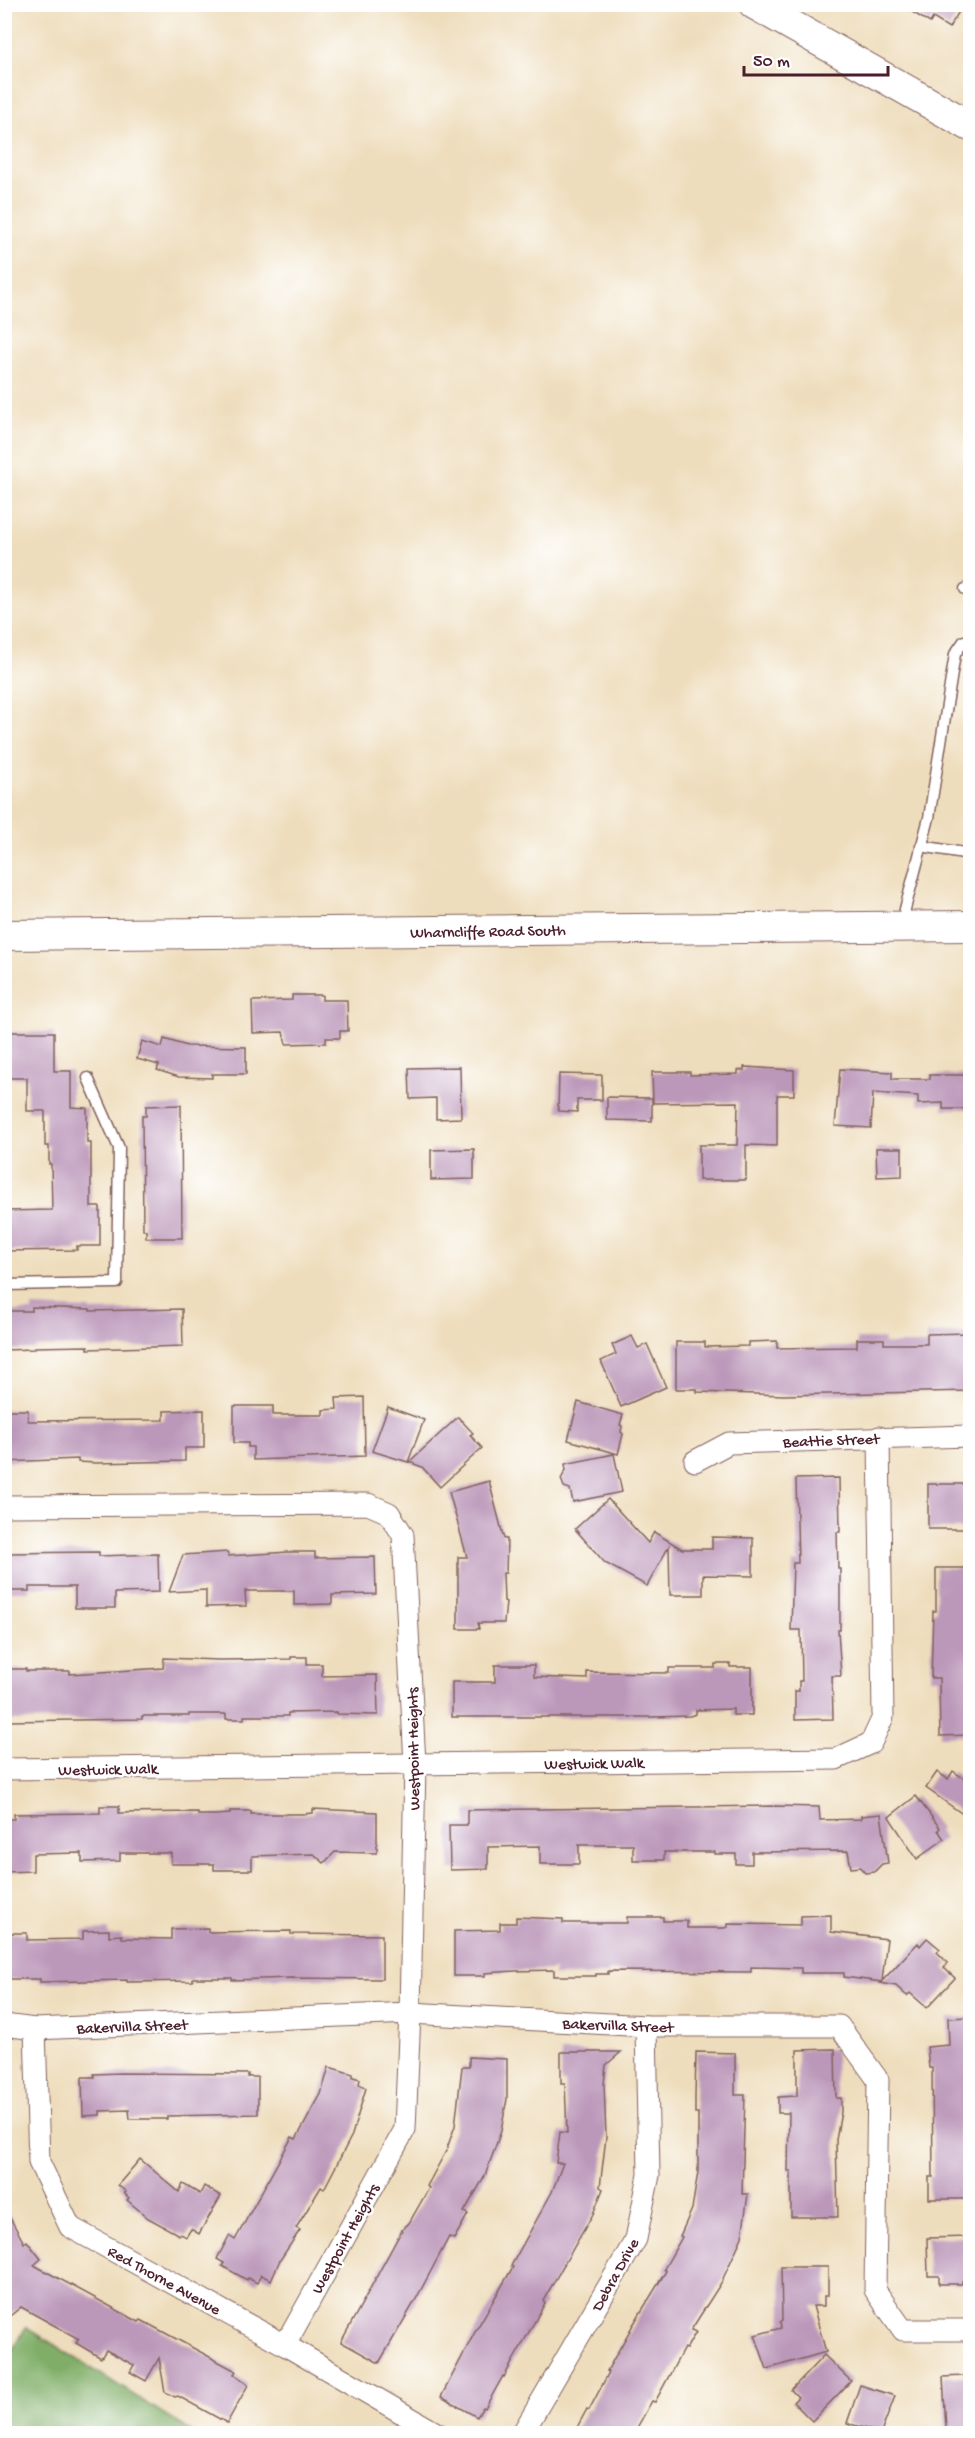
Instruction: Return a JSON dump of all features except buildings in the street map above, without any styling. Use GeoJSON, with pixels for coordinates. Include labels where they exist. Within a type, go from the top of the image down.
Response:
{"type":"FeatureCollection","features":[{"type":"Feature","properties":{"kind":"main road"},"geometry":{"type":"LineString","coordinates":[[754,4],[970,126]]}},
{"type":"Feature","properties":{"kind":"main road","name":"Wharncliffe Road South"},"geometry":{"type":"LineString","coordinates":[[4,935],[970,926]]}},
{"type":"Feature","properties":{"kind":"street","name":"Beattie Street"},"geometry":{"type":"LineString","coordinates":[[695,1461],[729,1443],[970,1436]]}},
{"type":"Feature","properties":{"kind":"street","name":"Westwick Walk"},"geometry":{"type":"LineString","coordinates":[[4,1769],[836,1759],[871,1743],[883,1717],[879,1437]]}},
{"type":"Feature","properties":{"kind":"street","name":"Westpoint Heights"},"geometry":{"type":"LineString","coordinates":[[4,1506],[368,1504],[389,1513],[403,1536],[415,1764],[410,2013],[405,2129],[285,2345]]}},
{"type":"Feature","properties":{"kind":"street","name":"Bakervilla Street"},"geometry":{"type":"LineString","coordinates":[[4,2025],[35,2029],[410,2013],[646,2026],[840,2026],[878,2080],[875,2290],[903,2330],[970,2330]]}},
{"type":"Feature","properties":{"kind":"street","name":"Debra Drive"},"geometry":{"type":"LineString","coordinates":[[522,2433],[636,2239],[649,2175],[646,2026]]}},
{"type":"Feature","properties":{"kind":"street","name":"Red Thorne Avenue"},"geometry":{"type":"LineString","coordinates":[[35,2029],[39,2162],[70,2227],[285,2345],[438,2433]]}},
{"type":"Feature","properties":{"kind":"lane"},"geometry":{"type":"LineString","coordinates":[[904,926],[905,909],[929,818],[955,654],[964,641],[970,642]]}},
{"type":"Feature","properties":{"kind":"lane"},"geometry":{"type":"LineString","coordinates":[[921,846],[970,854]]}},
{"type":"Feature","properties":{"kind":"lane"},"geometry":{"type":"LineString","coordinates":[[4,1285],[117,1283],[119,1148],[88,1078]]}},
{"type":"Feature","properties":{"kind":"green space"},"geometry":{"type":"Polygon","coordinates":[[[26,2327],[194,2433],[5,2433],[5,2362],[26,2327]]]}}]}
